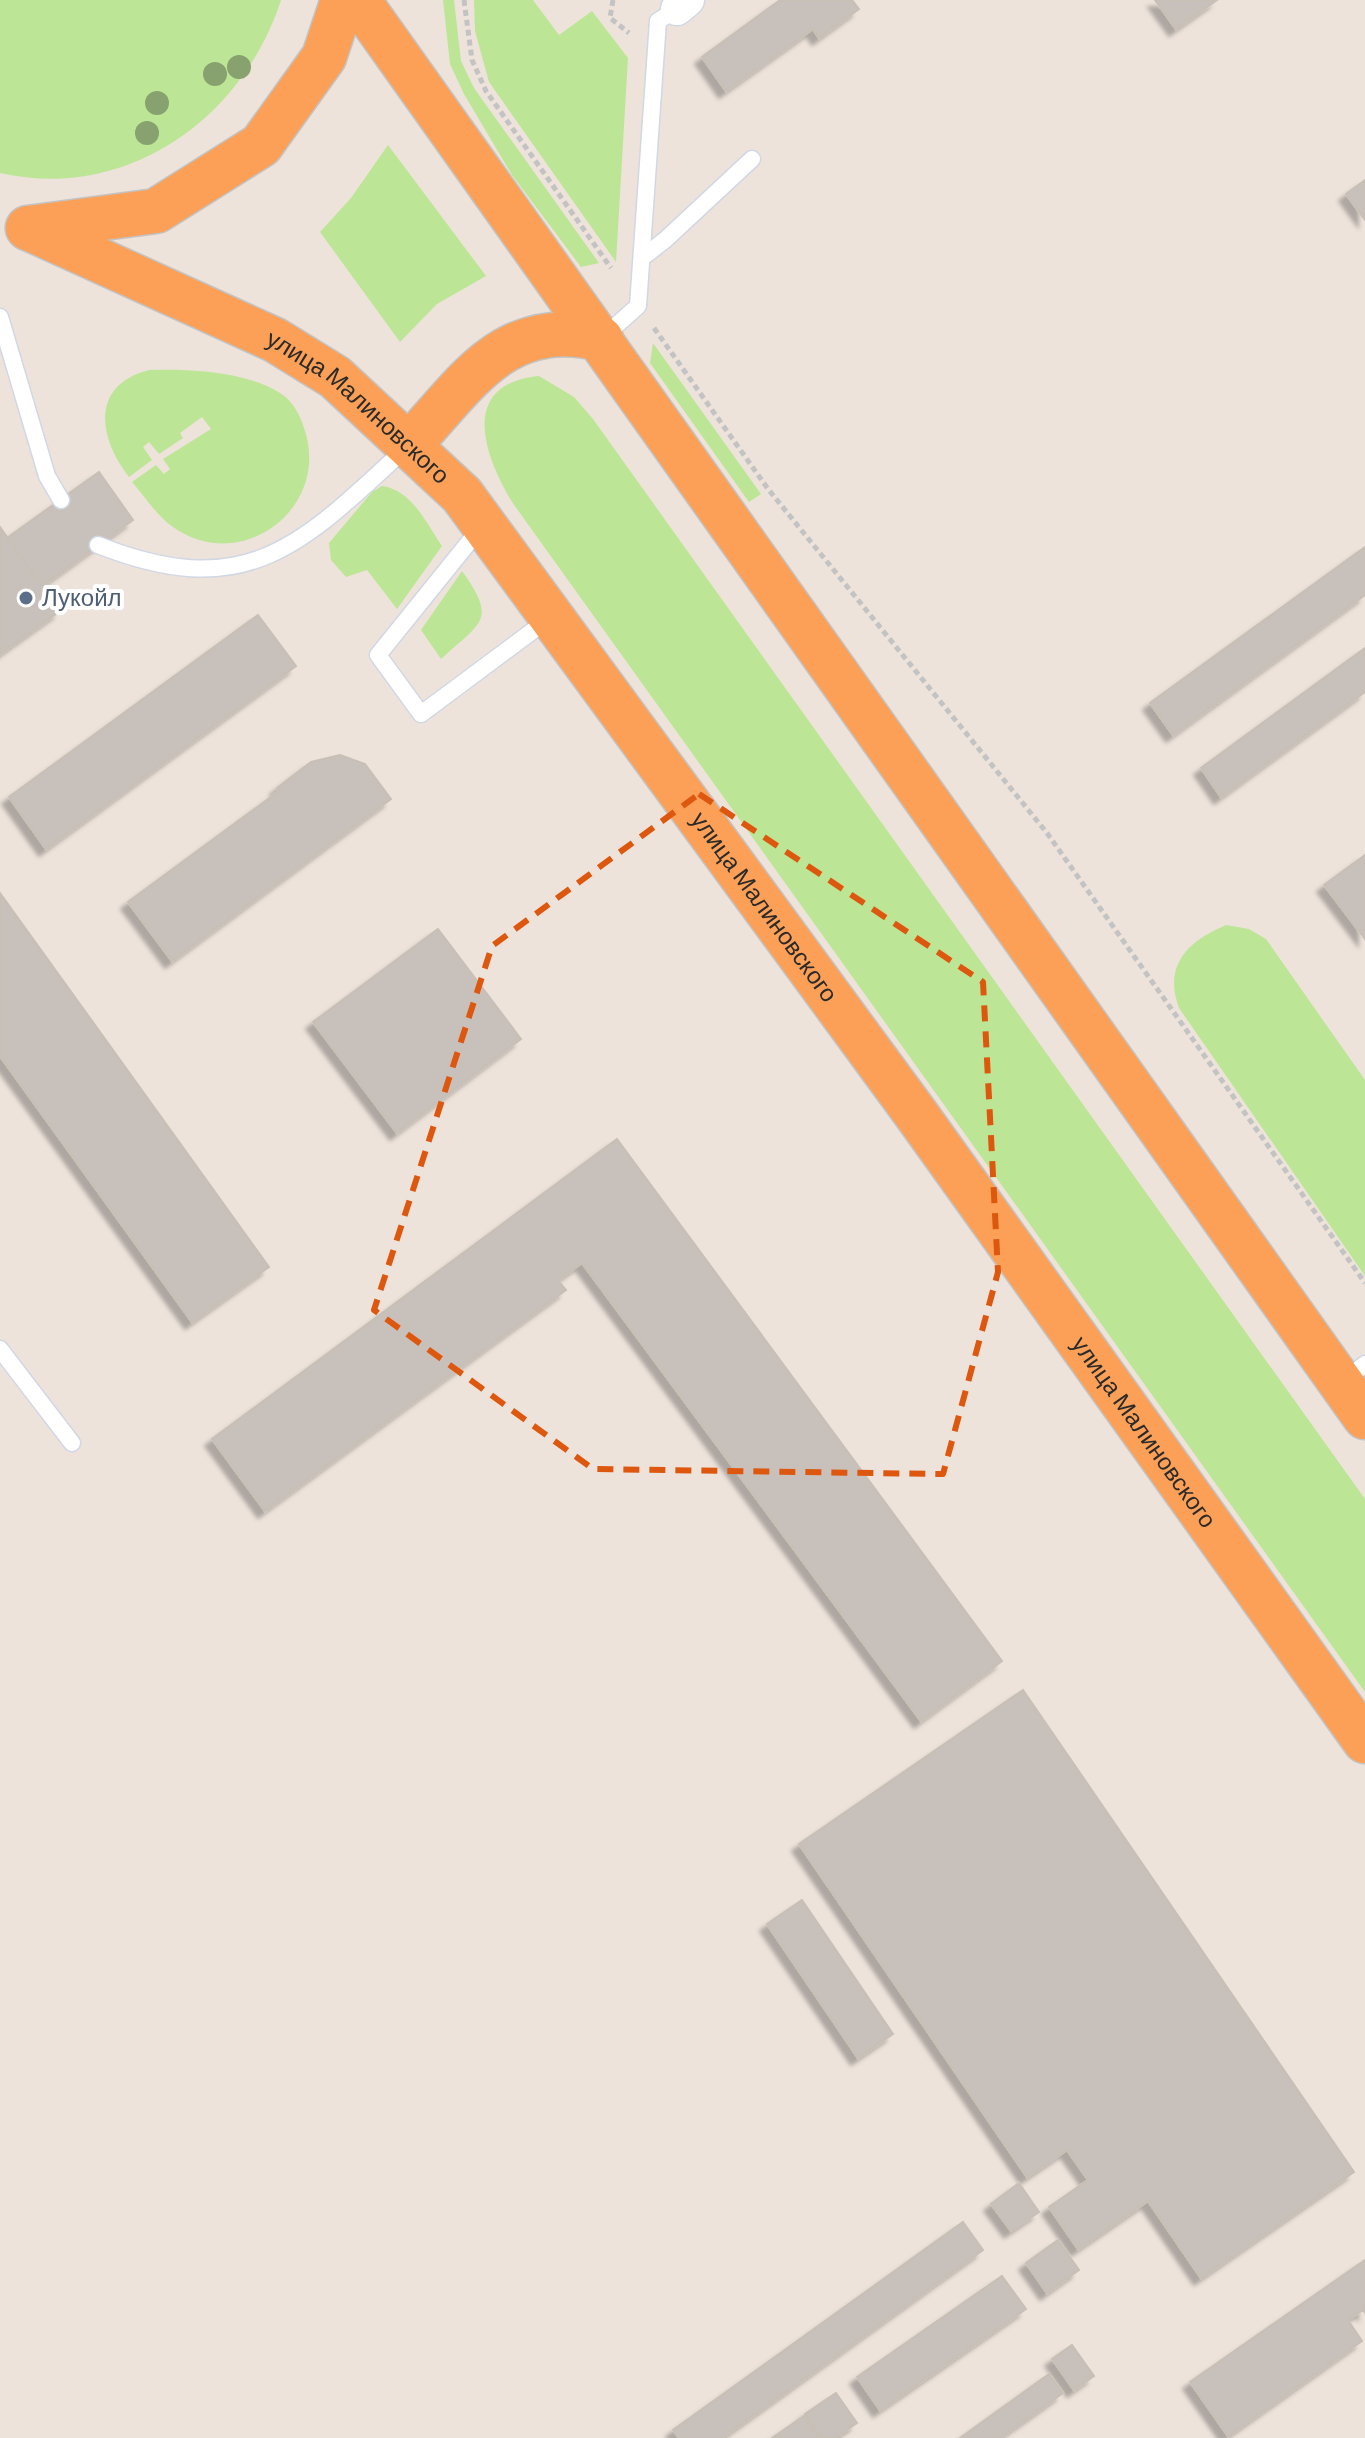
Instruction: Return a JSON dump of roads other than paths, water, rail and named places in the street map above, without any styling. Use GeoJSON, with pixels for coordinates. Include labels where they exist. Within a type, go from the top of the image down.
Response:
{"type":"FeatureCollection","features":[{"type":"Feature","properties":{"kind":"highway"},"geometry":{"type":"LineString","coordinates":[[14,226],[156,211],[261,145],[324,57],[343,0]]}},
{"type":"Feature","properties":{"kind":"highway"},"geometry":{"type":"LineString","coordinates":[[358,0],[1357,1388]]}},
{"type":"Feature","properties":{"kind":"highway","name":"улица Малиновского"},"geometry":{"type":"LineString","coordinates":[[14,226],[275,340],[335,377],[411,443],[462,495],[916,1114],[1365,1741]]}},
{"type":"Feature","properties":{"kind":"highway"},"geometry":{"type":"LineString","coordinates":[[411,443],[483,365],[512,347],[541,333],[571,332],[601,339]]}},
{"type":"Feature","properties":{"kind":"lane"},"geometry":{"type":"LineString","coordinates":[[601,339],[638,306],[658,21],[682,4]]}},
{"type":"Feature","properties":{"kind":"lane"},"geometry":{"type":"LineString","coordinates":[[643,257],[752,159]]}},
{"type":"Feature","properties":{"kind":"lane"},"geometry":{"type":"LineString","coordinates":[[0,317],[47,476],[61,500]]}},
{"type":"Feature","properties":{"kind":"lane"},"geometry":{"type":"LineString","coordinates":[[98,545],[143,563],[186,570],[228,570],[257,561],[309,533],[411,443]]}},
{"type":"Feature","properties":{"kind":"lane"},"geometry":{"type":"LineString","coordinates":[[484,524],[378,655],[412,703],[421,714],[551,617]]}},
{"type":"Feature","properties":{"kind":"lane"},"geometry":{"type":"LineString","coordinates":[[0,1349],[72,1443]]}},
{"type":"Feature","properties":{"kind":"place","name":"Лукойл"},"geometry":{"type":"Point","coordinates":[26,598]}}]}
